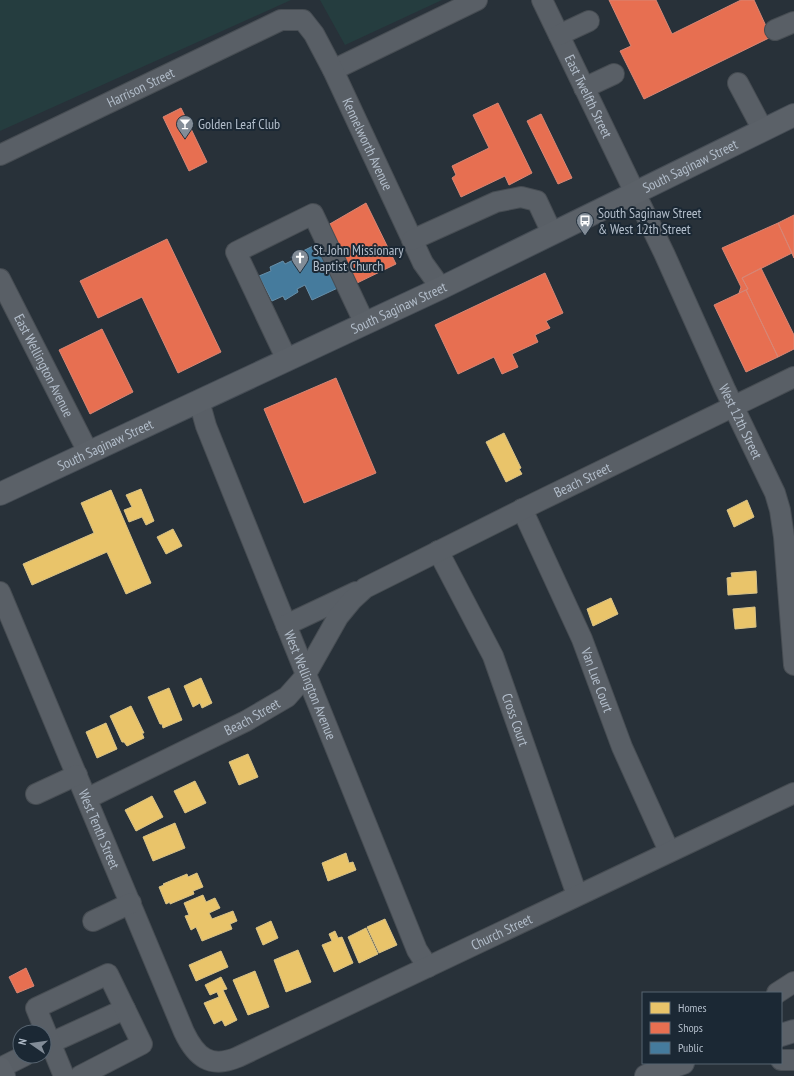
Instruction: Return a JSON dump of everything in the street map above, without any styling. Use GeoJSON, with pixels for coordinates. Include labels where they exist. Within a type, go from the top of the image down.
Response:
{"type":"FeatureCollection","features":[{"type":"Feature","properties":{"kind":"main road","name":"South Saginaw Street"},"geometry":{"type":"LineString","coordinates":[[0,494],[441,288],[794,115]]}},
{"type":"Feature","properties":{"kind":"main road"},"geometry":{"type":"LineString","coordinates":[[782,1035],[794,1031]]}},
{"type":"Feature","properties":{"kind":"main road"},"geometry":{"type":"LineString","coordinates":[[646,1076],[680,1064]]}},
{"type":"Feature","properties":{"kind":"main road"},"geometry":{"type":"LineString","coordinates":[[0,1068],[4,1076]]}},
{"type":"Feature","properties":{"kind":"street"},"geometry":{"type":"LineString","coordinates":[[333,70],[477,0]]}},
{"type":"Feature","properties":{"kind":"street","name":"East Twelfth Street"},"geometry":{"type":"LineString","coordinates":[[542,0],[634,193]]}},
{"type":"Feature","properties":{"kind":"street","name":"Kennelworth Avenue"},"geometry":{"type":"LineString","coordinates":[[282,20],[303,20],[314,34],[333,70],[423,264],[441,288]]}},
{"type":"Feature","properties":{"kind":"street","name":"Harrison Street"},"geometry":{"type":"LineString","coordinates":[[0,155],[282,20]]}},
{"type":"Feature","properties":{"kind":"street"},"geometry":{"type":"LineString","coordinates":[[559,34],[589,21]]}},
{"type":"Feature","properties":{"kind":"street"},"geometry":{"type":"LineString","coordinates":[[775,30],[794,22]]}},
{"type":"Feature","properties":{"kind":"street"},"geometry":{"type":"LineString","coordinates":[[584,88],[614,74]]}},
{"type":"Feature","properties":{"kind":"street"},"geometry":{"type":"LineString","coordinates":[[738,83],[762,130]]}},
{"type":"Feature","properties":{"kind":"street","name":"West 12th Street"},"geometry":{"type":"LineString","coordinates":[[634,193],[664,253],[670,269],[769,479],[780,510],[794,665]]}},
{"type":"Feature","properties":{"kind":"street"},"geometry":{"type":"LineString","coordinates":[[412,240],[496,202],[521,196],[537,201],[552,233]]}},
{"type":"Feature","properties":{"kind":"street"},"geometry":{"type":"LineString","coordinates":[[287,360],[236,252],[313,214],[365,324]]}},
{"type":"Feature","properties":{"kind":"street","name":"East Wellington Avenue"},"geometry":{"type":"LineString","coordinates":[[0,279],[88,452]]}},
{"type":"Feature","properties":{"kind":"street","name":"Beach Street"},"geometry":{"type":"LineString","coordinates":[[286,625],[371,585],[522,509],[794,377]]}},
{"type":"Feature","properties":{"kind":"street","name":"West Wellington Avenue"},"geometry":{"type":"LineString","coordinates":[[199,401],[206,426],[305,676],[417,950],[428,967]]}},
{"type":"Feature","properties":{"kind":"street","name":"Van Lue Court"},"geometry":{"type":"LineString","coordinates":[[522,509],[582,639],[617,736],[669,851]]}},
{"type":"Feature","properties":{"kind":"street","name":"Cross Court"},"geometry":{"type":"LineString","coordinates":[[438,551],[493,656],[577,895]]}},
{"type":"Feature","properties":{"kind":"street","name":"Beach Street"},"geometry":{"type":"LineString","coordinates":[[88,798],[278,704],[292,693],[305,676],[338,617],[352,600],[371,585]]}},
{"type":"Feature","properties":{"kind":"street","name":"West Tenth Street"},"geometry":{"type":"LineString","coordinates":[[0,592],[88,798],[190,1045],[199,1056],[208,1060]]}},
{"type":"Feature","properties":{"kind":"street"},"geometry":{"type":"LineString","coordinates":[[36,794],[77,775]]}},
{"type":"Feature","properties":{"kind":"street","name":"Church Street"},"geometry":{"type":"LineString","coordinates":[[208,1060],[218,1062],[232,1060],[669,851],[794,793]]}},
{"type":"Feature","properties":{"kind":"street"},"geometry":{"type":"LineString","coordinates":[[93,921],[131,903]]}},
{"type":"Feature","properties":{"kind":"street"},"geometry":{"type":"LineString","coordinates":[[41,1024],[36,1008],[108,974],[142,1044],[80,1076]]}},
{"type":"Feature","properties":{"kind":"street"},"geometry":{"type":"LineString","coordinates":[[779,992],[794,982]]}},
{"type":"Feature","properties":{"kind":"street"},"geometry":{"type":"LineString","coordinates":[[52,1042],[125,1009]]}},
{"type":"Feature","properties":{"kind":"street"},"geometry":{"type":"LineString","coordinates":[[52,1053],[64,1076]]}},
{"type":"Feature","properties":{"kind":"street"},"geometry":{"type":"LineString","coordinates":[[782,1060],[794,1060]]}},
{"type":"Feature","properties":{"kind":"street"},"geometry":{"type":"LineString","coordinates":[[0,1068],[12,1062]]}},
{"type":"Feature","properties":{"kind":"green space"},"geometry":{"type":"Polygon","coordinates":[[[0,0],[291,0],[0,131],[0,0]]]}},
{"type":"Feature","properties":{"kind":"green space"},"geometry":{"type":"Polygon","coordinates":[[[320,0],[442,0],[345,45],[320,0]]]}},
{"type":"Feature","properties":{"kind":"building: Homes"},"geometry":{"type":"Polygon","coordinates":[[[504,433],[521,468],[519,469],[522,474],[506,482],[486,442],[504,433]]]}},
{"type":"Feature","properties":{"kind":"building: Homes"},"geometry":{"type":"Polygon","coordinates":[[[141,489],[154,521],[146,525],[142,517],[129,522],[124,510],[132,507],[126,495],[141,489]]]}},
{"type":"Feature","properties":{"kind":"building: Homes"},"geometry":{"type":"Polygon","coordinates":[[[111,490],[151,583],[126,594],[107,552],[32,585],[23,564],[94,533],[81,503],[111,490]]]}},
{"type":"Feature","properties":{"kind":"building: Homes"},"geometry":{"type":"Polygon","coordinates":[[[747,500],[754,517],[734,527],[727,510],[747,500]]]}},
{"type":"Feature","properties":{"kind":"building: Homes"},"geometry":{"type":"Polygon","coordinates":[[[173,529],[182,546],[166,554],[157,537],[173,529]]]}},
{"type":"Feature","properties":{"kind":"building: Homes"},"geometry":{"type":"Polygon","coordinates":[[[756,571],[757,593],[728,595],[727,578],[732,577],[731,573],[756,571]]]}},
{"type":"Feature","properties":{"kind":"building: Homes"},"geometry":{"type":"Polygon","coordinates":[[[611,598],[618,614],[593,626],[587,609],[611,598]]]}},
{"type":"Feature","properties":{"kind":"building: Homes"},"geometry":{"type":"Polygon","coordinates":[[[755,607],[756,627],[735,629],[733,609],[755,607]]]}},
{"type":"Feature","properties":{"kind":"building: Homes"},"geometry":{"type":"Polygon","coordinates":[[[201,678],[212,703],[202,708],[200,703],[193,707],[184,686],[201,678]]]}},
{"type":"Feature","properties":{"kind":"building: Homes"},"geometry":{"type":"Polygon","coordinates":[[[169,688],[182,720],[163,728],[148,697],[169,688]]]}},
{"type":"Feature","properties":{"kind":"building: Homes"},"geometry":{"type":"Polygon","coordinates":[[[131,706],[144,733],[142,733],[144,738],[127,746],[124,742],[122,742],[110,716],[131,706]]]}},
{"type":"Feature","properties":{"kind":"building: Homes"},"geometry":{"type":"Polygon","coordinates":[[[106,723],[117,749],[97,758],[86,732],[106,723]]]}},
{"type":"Feature","properties":{"kind":"building: Homes"},"geometry":{"type":"Polygon","coordinates":[[[248,754],[258,777],[239,785],[229,762],[248,754]]]}},
{"type":"Feature","properties":{"kind":"building: Homes"},"geometry":{"type":"Polygon","coordinates":[[[195,781],[206,803],[185,813],[174,791],[195,781]]]}},
{"type":"Feature","properties":{"kind":"building: Homes"},"geometry":{"type":"Polygon","coordinates":[[[152,796],[163,817],[136,831],[125,810],[152,796]]]}},
{"type":"Feature","properties":{"kind":"building: Homes"},"geometry":{"type":"Polygon","coordinates":[[[175,823],[185,848],[153,861],[143,837],[175,823]]]}},
{"type":"Feature","properties":{"kind":"building: Homes"},"geometry":{"type":"Polygon","coordinates":[[[346,853],[349,863],[353,862],[356,870],[328,881],[322,863],[346,853]]]}},
{"type":"Feature","properties":{"kind":"building: Homes"},"geometry":{"type":"Polygon","coordinates":[[[197,873],[203,887],[193,891],[194,894],[170,904],[170,902],[166,904],[159,887],[187,874],[188,877],[197,873]]]}},
{"type":"Feature","properties":{"kind":"building: Homes"},"geometry":{"type":"Polygon","coordinates":[[[203,895],[206,902],[215,898],[220,908],[209,913],[212,919],[233,911],[237,921],[230,924],[232,929],[202,941],[196,927],[191,930],[185,916],[189,915],[184,903],[203,895]]]}},
{"type":"Feature","properties":{"kind":"building: Homes"},"geometry":{"type":"Polygon","coordinates":[[[385,919],[397,945],[379,953],[367,927],[385,919]]]}},
{"type":"Feature","properties":{"kind":"building: Homes"},"geometry":{"type":"Polygon","coordinates":[[[271,921],[278,938],[263,945],[256,928],[271,921]]]}},
{"type":"Feature","properties":{"kind":"building: Homes"},"geometry":{"type":"Polygon","coordinates":[[[366,928],[378,954],[359,963],[348,937],[366,928]]]}},
{"type":"Feature","properties":{"kind":"building: Homes"},"geometry":{"type":"Polygon","coordinates":[[[335,931],[338,938],[342,937],[353,963],[334,972],[322,945],[332,941],[329,934],[335,931]]]}},
{"type":"Feature","properties":{"kind":"building: Homes"},"geometry":{"type":"Polygon","coordinates":[[[298,950],[311,982],[286,992],[274,960],[298,950]]]}},
{"type":"Feature","properties":{"kind":"building: Homes"},"geometry":{"type":"Polygon","coordinates":[[[221,951],[228,967],[196,981],[189,965],[221,951]]]}},
{"type":"Feature","properties":{"kind":"building: Homes"},"geometry":{"type":"Polygon","coordinates":[[[255,971],[269,1007],[248,1015],[233,980],[255,971]]]}},
{"type":"Feature","properties":{"kind":"building: Homes"},"geometry":{"type":"Polygon","coordinates":[[[221,977],[227,989],[223,990],[237,1020],[225,1026],[222,1020],[214,1024],[204,1003],[219,997],[217,992],[210,995],[205,985],[221,977]]]}},
{"type":"Feature","properties":{"kind":"building: Shops"},"geometry":{"type":"Polygon","coordinates":[[[609,0],[656,0],[672,34],[741,0],[754,0],[771,37],[644,99],[620,51],[631,46],[609,0]]]}},
{"type":"Feature","properties":{"kind":"building: Shops"},"geometry":{"type":"Polygon","coordinates":[[[498,103],[532,173],[509,185],[505,176],[461,197],[452,178],[456,175],[452,166],[489,148],[473,115],[498,103]]]}},
{"type":"Feature","properties":{"kind":"building: Shops","name":"Golden Leaf Club"},"geometry":{"type":"Polygon","coordinates":[[[181,108],[207,162],[189,171],[163,117],[181,108]]]}},
{"type":"Feature","properties":{"kind":"building: Shops"},"geometry":{"type":"Polygon","coordinates":[[[541,114],[572,178],[558,184],[527,121],[541,114]]]}},
{"type":"Feature","properties":{"kind":"building: Shops"},"geometry":{"type":"Polygon","coordinates":[[[366,203],[396,264],[355,284],[328,225],[366,203]]]}},
{"type":"Feature","properties":{"kind":"building: Shops"},"geometry":{"type":"Polygon","coordinates":[[[794,215],[794,258],[778,223],[794,215]]]}},
{"type":"Feature","properties":{"kind":"building: Shops"},"geometry":{"type":"Polygon","coordinates":[[[778,223],[792,253],[742,278],[748,289],[739,293],[741,287],[722,248],[778,223]]]}},
{"type":"Feature","properties":{"kind":"building: Shops"},"geometry":{"type":"Polygon","coordinates":[[[167,239],[221,352],[178,373],[142,297],[98,318],[80,281],[167,239]]]}},
{"type":"Feature","properties":{"kind":"building: Shops"},"geometry":{"type":"Polygon","coordinates":[[[761,268],[794,335],[794,349],[778,357],[746,290],[748,289],[742,278],[761,268]]]}},
{"type":"Feature","properties":{"kind":"building: Shops"},"geometry":{"type":"Polygon","coordinates":[[[545,273],[563,313],[546,321],[550,328],[535,335],[538,342],[512,354],[518,367],[502,374],[494,357],[458,374],[435,325],[545,273]]]}},
{"type":"Feature","properties":{"kind":"building: Shops"},"geometry":{"type":"Polygon","coordinates":[[[746,290],[778,357],[746,372],[714,305],[746,290]]]}},
{"type":"Feature","properties":{"kind":"building: Shops"},"geometry":{"type":"Polygon","coordinates":[[[102,329],[133,392],[90,414],[59,350],[102,329]]]}},
{"type":"Feature","properties":{"kind":"building: Shops"},"geometry":{"type":"Polygon","coordinates":[[[336,378],[376,473],[304,503],[264,409],[336,378]]]}},
{"type":"Feature","properties":{"kind":"building: Shops"},"geometry":{"type":"Polygon","coordinates":[[[26,968],[34,986],[17,993],[9,977],[26,968]]]}},
{"type":"Feature","properties":{"kind":"building: Public","name":"St. John Missionary Baptist Church"},"geometry":{"type":"Polygon","coordinates":[[[321,242],[342,286],[312,300],[305,285],[297,289],[298,292],[285,300],[283,296],[272,301],[259,276],[271,271],[270,267],[283,261],[285,264],[293,260],[291,257],[321,242]]]}},
{"type":"Feature","properties":{"kind":"place","name":"Golden Leaf Club"},"geometry":{"type":"Point","coordinates":[185,139]}},
{"type":"Feature","properties":{"kind":"place","name":"South Saginaw Street & West 12th Street"},"geometry":{"type":"Point","coordinates":[585,236]}},
{"type":"Feature","properties":{"kind":"place","name":"St. John Missionary Baptist Church"},"geometry":{"type":"Point","coordinates":[300,273]}}]}
